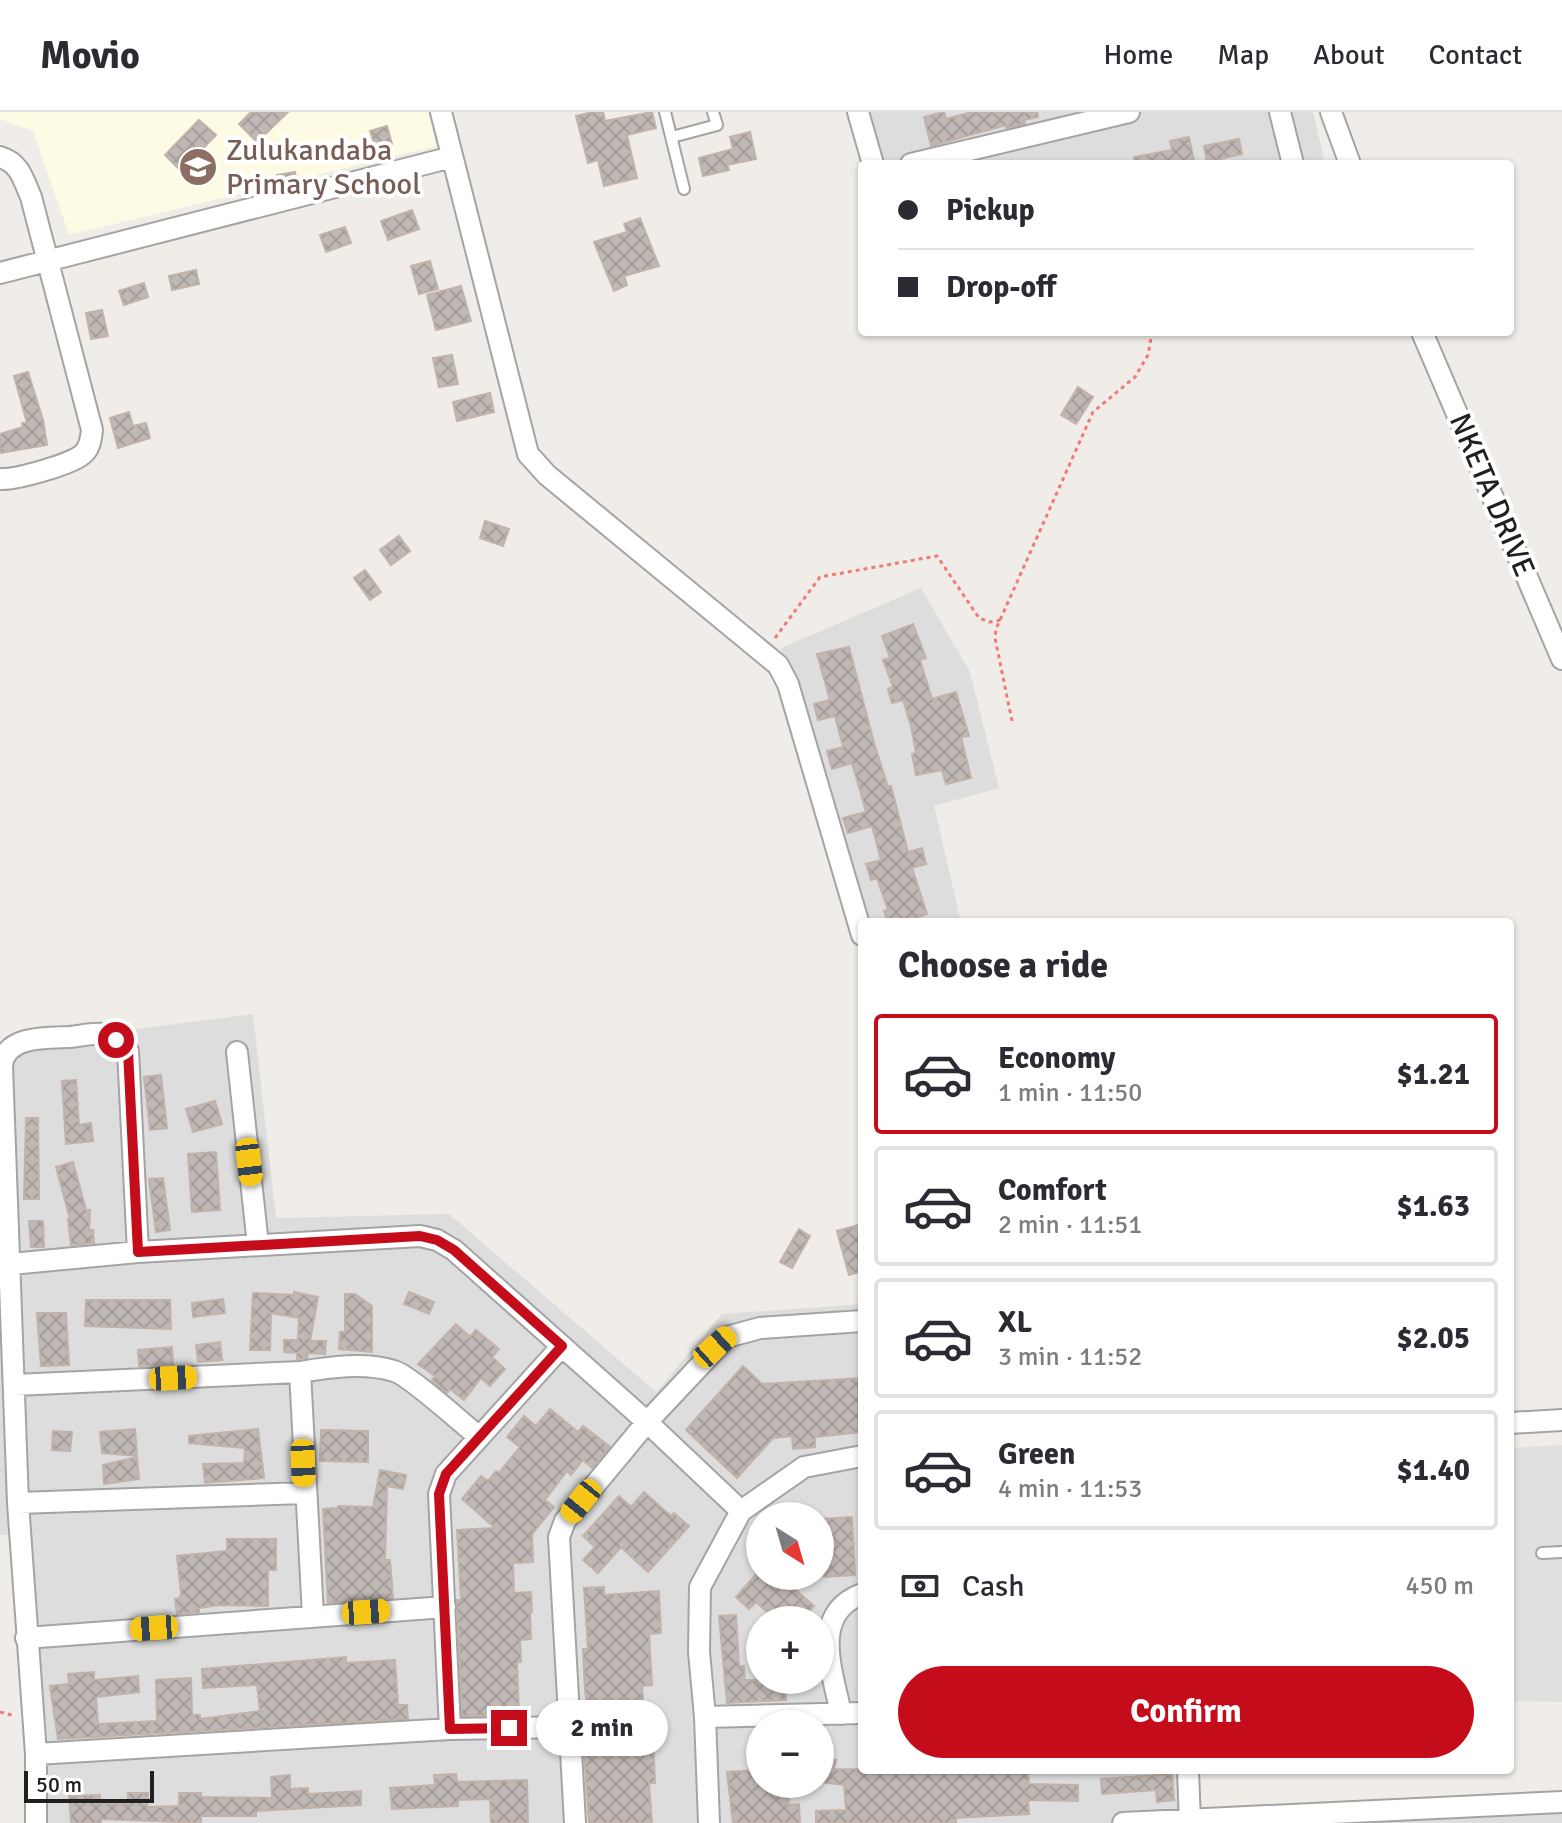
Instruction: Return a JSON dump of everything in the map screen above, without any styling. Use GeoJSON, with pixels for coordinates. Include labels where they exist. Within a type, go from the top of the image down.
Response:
{"type":"FeatureCollection","features":[{"type":"Feature","properties":{"kind":"street"},"geometry":{"type":"LineString","coordinates":[[441,112],[528,454],[547,475],[778,665],[788,684],[858,921]]}},
{"type":"Feature","properties":{"kind":"street"},"geometry":{"type":"LineString","coordinates":[[858,112],[872,160]]}},
{"type":"Feature","properties":{"kind":"street"},"geometry":{"type":"LineString","coordinates":[[928,160],[1129,112]]}},
{"type":"Feature","properties":{"kind":"street"},"geometry":{"type":"LineString","coordinates":[[1280,112],[1292,160]]}},
{"type":"Feature","properties":{"kind":"street"},"geometry":{"type":"LineString","coordinates":[[1331,112],[1349,160]]}},
{"type":"Feature","properties":{"kind":"street"},"geometry":{"type":"LineString","coordinates":[[0,157],[13,161],[21,171],[48,260],[92,430],[87,451],[79,458],[0,479]]}},
{"type":"Feature","properties":{"kind":"street"},"geometry":{"type":"LineString","coordinates":[[0,273],[452,157]]}},
{"type":"Feature","properties":{"kind":"street","name":"NKETA DRIVE"},"geometry":{"type":"LineString","coordinates":[[1424,336],[1562,659]]}},
{"type":"Feature","properties":{"kind":"street"},"geometry":{"type":"LineString","coordinates":[[36,1823],[36,1754],[18,1503],[2,1066],[10,1048],[28,1040],[102,1034],[116,1040],[128,1051],[138,1252]]}},
{"type":"Feature","properties":{"kind":"street"},"geometry":{"type":"LineString","coordinates":[[237,1052],[258,1245]]}},
{"type":"Feature","properties":{"kind":"street"},"geometry":{"type":"LineString","coordinates":[[11,1264],[258,1245],[420,1236],[437,1240],[454,1250],[562,1346],[741,1511]]}},
{"type":"Feature","properties":{"kind":"street"},"geometry":{"type":"LineString","coordinates":[[575,1823],[559,1537],[565,1521],[647,1422],[727,1337],[760,1328],[858,1321]]}},
{"type":"Feature","properties":{"kind":"street"},"geometry":{"type":"LineString","coordinates":[[450,1729],[439,1494],[441,1483],[562,1346]]}},
{"type":"Feature","properties":{"kind":"street"},"geometry":{"type":"LineString","coordinates":[[15,1385],[300,1372],[366,1366],[397,1371],[479,1437]]}},
{"type":"Feature","properties":{"kind":"street"},"geometry":{"type":"LineString","coordinates":[[300,1372],[313,1616]]}},
{"type":"Feature","properties":{"kind":"street"},"geometry":{"type":"LineString","coordinates":[[1514,1423],[1562,1420]]}},
{"type":"Feature","properties":{"kind":"street"},"geometry":{"type":"LineString","coordinates":[[709,1823],[699,1652],[700,1587],[741,1511],[804,1467],[858,1457]]}},
{"type":"Feature","properties":{"kind":"street"},"geometry":{"type":"LineString","coordinates":[[18,1503],[305,1493]]}},
{"type":"Feature","properties":{"kind":"street"},"geometry":{"type":"LineString","coordinates":[[841,1714],[827,1638],[836,1614],[846,1600],[858,1596]]}},
{"type":"Feature","properties":{"kind":"street"},"geometry":{"type":"LineString","coordinates":[[26,1638],[445,1607]]}},
{"type":"Feature","properties":{"kind":"street"},"geometry":{"type":"LineString","coordinates":[[705,1717],[858,1713]]}},
{"type":"Feature","properties":{"kind":"street"},"geometry":{"type":"LineString","coordinates":[[36,1754],[450,1729],[569,1727]]}},
{"type":"Feature","properties":{"kind":"street"},"geometry":{"type":"LineString","coordinates":[[1188,1774],[1190,1821]]}},
{"type":"Feature","properties":{"kind":"street"},"geometry":{"type":"LineString","coordinates":[[1123,1823],[1562,1802]]}},
{"type":"Feature","properties":{"kind":"lane"},"geometry":{"type":"LineString","coordinates":[[665,112],[684,189]]}},
{"type":"Feature","properties":{"kind":"lane"},"geometry":{"type":"LineString","coordinates":[[672,137],[717,125],[713,112]]}},
{"type":"Feature","properties":{"kind":"lane"},"geometry":{"type":"LineString","coordinates":[[1542,1553],[1562,1552]]}},
{"type":"Feature","properties":{"kind":"path"},"geometry":{"type":"LineString","coordinates":[[1012,721],[995,638],[1001,620],[1093,412],[1135,377],[1148,355],[1151,336]]}},
{"type":"Feature","properties":{"kind":"path"},"geometry":{"type":"LineString","coordinates":[[765,653],[820,577],[937,556],[979,618],[989,622],[1001,620]]}},
{"type":"Feature","properties":{"kind":"shaded area","name":"Zulukandaba Primary School"},"geometry":{"type":"Polygon","coordinates":[[[0,112],[428,112],[436,146],[69,235],[33,131],[0,119],[0,112]]]}},
{"type":"Feature","properties":{"kind":"shaded area"},"geometry":{"type":"Polygon","coordinates":[[[857,112],[1313,112],[1324,160],[868,160],[857,112]]]}},
{"type":"Feature","properties":{"kind":"shaded area"},"geometry":{"type":"Polygon","coordinates":[[[921,588],[970,672],[999,788],[934,806],[960,918],[858,919],[781,648],[921,588]]]}},
{"type":"Feature","properties":{"kind":"shaded area"},"geometry":{"type":"Polygon","coordinates":[[[253,1014],[276,1218],[449,1214],[656,1392],[722,1314],[858,1304],[858,1774],[1184,1774],[1186,1823],[38,1823],[24,1534],[0,1535],[0,1146],[6,1063],[29,1043],[253,1014]]]}},
{"type":"Feature","properties":{"kind":"shaded area"},"geometry":{"type":"Polygon","coordinates":[[[1562,1445],[1562,1702],[1514,1701],[1514,1448],[1562,1445]]]}},
{"type":"Feature","properties":{"kind":"shaded area"},"geometry":{"type":"Polygon","coordinates":[[[1562,1808],[1562,1823],[1226,1823],[1562,1808]]]}},
{"type":"Feature","properties":{"kind":"building"},"geometry":{"type":"Polygon","coordinates":[[[251,112],[288,112],[257,142],[239,124],[251,112]]]}},
{"type":"Feature","properties":{"kind":"building"},"geometry":{"type":"Polygon","coordinates":[[[603,112],[605,121],[652,112],[656,128],[627,135],[637,178],[604,186],[598,160],[588,163],[576,116],[603,112]]]}},
{"type":"Feature","properties":{"kind":"building"},"geometry":{"type":"Polygon","coordinates":[[[944,112],[946,119],[972,112],[1037,112],[1038,117],[1024,120],[1025,124],[1006,128],[1006,125],[931,146],[924,117],[944,112]]]}},
{"type":"Feature","properties":{"kind":"building"},"geometry":{"type":"Polygon","coordinates":[[[199,120],[216,135],[181,171],[165,155],[199,120]]]}},
{"type":"Feature","properties":{"kind":"building"},"geometry":{"type":"Polygon","coordinates":[[[387,126],[392,144],[376,149],[370,131],[387,126]]]}},
{"type":"Feature","properties":{"kind":"building"},"geometry":{"type":"Polygon","coordinates":[[[750,132],[756,159],[727,165],[729,170],[703,176],[699,158],[733,149],[730,137],[750,132]]]}},
{"type":"Feature","properties":{"kind":"building"},"geometry":{"type":"Polygon","coordinates":[[[1189,137],[1194,160],[1134,160],[1134,157],[1172,150],[1170,141],[1189,137]]]}},
{"type":"Feature","properties":{"kind":"building"},"geometry":{"type":"Polygon","coordinates":[[[1239,139],[1242,154],[1207,160],[1204,146],[1239,139]]]}},
{"type":"Feature","properties":{"kind":"building"},"geometry":{"type":"Polygon","coordinates":[[[295,172],[297,183],[280,188],[277,175],[295,172]]]}},
{"type":"Feature","properties":{"kind":"building"},"geometry":{"type":"Polygon","coordinates":[[[412,210],[419,229],[388,240],[381,221],[412,210]]]}},
{"type":"Feature","properties":{"kind":"building"},"geometry":{"type":"Polygon","coordinates":[[[640,218],[659,266],[624,276],[627,285],[614,291],[594,242],[627,232],[624,224],[640,218]]]}},
{"type":"Feature","properties":{"kind":"building"},"geometry":{"type":"Polygon","coordinates":[[[345,227],[351,243],[326,252],[320,235],[345,227]]]}},
{"type":"Feature","properties":{"kind":"building"},"geometry":{"type":"Polygon","coordinates":[[[430,261],[438,289],[419,294],[411,266],[430,261]]]}},
{"type":"Feature","properties":{"kind":"building"},"geometry":{"type":"Polygon","coordinates":[[[196,270],[199,284],[172,290],[169,276],[196,270]]]}},
{"type":"Feature","properties":{"kind":"building"},"geometry":{"type":"Polygon","coordinates":[[[144,283],[148,297],[124,305],[119,291],[144,283]]]}},
{"type":"Feature","properties":{"kind":"building"},"geometry":{"type":"Polygon","coordinates":[[[461,286],[471,321],[436,330],[427,295],[461,286]]]}},
{"type":"Feature","properties":{"kind":"building"},"geometry":{"type":"Polygon","coordinates":[[[102,310],[108,336],[91,339],[86,313],[102,310]]]}},
{"type":"Feature","properties":{"kind":"building"},"geometry":{"type":"Polygon","coordinates":[[[452,355],[458,384],[439,387],[433,358],[452,355]]]}},
{"type":"Feature","properties":{"kind":"building"},"geometry":{"type":"Polygon","coordinates":[[[28,372],[43,420],[47,445],[0,453],[0,434],[27,423],[14,376],[28,372]]]}},
{"type":"Feature","properties":{"kind":"building"},"geometry":{"type":"Polygon","coordinates":[[[1078,387],[1093,397],[1076,424],[1061,415],[1078,387]]]}},
{"type":"Feature","properties":{"kind":"building"},"geometry":{"type":"Polygon","coordinates":[[[490,393],[494,412],[457,421],[453,402],[490,393]]]}},
{"type":"Feature","properties":{"kind":"building"},"geometry":{"type":"Polygon","coordinates":[[[129,412],[133,426],[146,423],[150,438],[118,448],[110,418],[129,412]]]}},
{"type":"Feature","properties":{"kind":"building"},"geometry":{"type":"Polygon","coordinates":[[[485,521],[509,529],[503,546],[480,538],[485,521]]]}},
{"type":"Feature","properties":{"kind":"building"},"geometry":{"type":"Polygon","coordinates":[[[399,536],[410,551],[391,565],[380,550],[399,536]]]}},
{"type":"Feature","properties":{"kind":"building"},"geometry":{"type":"Polygon","coordinates":[[[365,570],[381,592],[370,600],[354,578],[365,570]]]}},
{"type":"Feature","properties":{"kind":"building"},"geometry":{"type":"Polygon","coordinates":[[[913,624],[926,658],[920,660],[932,699],[956,692],[969,736],[961,737],[971,778],[946,784],[942,770],[916,775],[911,726],[903,700],[892,703],[888,689],[893,687],[883,660],[890,658],[882,636],[913,624]]]}},
{"type":"Feature","properties":{"kind":"building"},"geometry":{"type":"Polygon","coordinates":[[[849,647],[874,743],[888,787],[891,786],[908,852],[922,848],[926,864],[912,868],[927,914],[915,918],[887,918],[884,911],[888,910],[877,878],[871,880],[866,864],[881,860],[872,826],[848,833],[843,818],[866,812],[852,763],[832,769],[827,751],[843,747],[835,716],[818,720],[814,704],[830,700],[817,654],[849,647]]]}},
{"type":"Feature","properties":{"kind":"building"},"geometry":{"type":"Polygon","coordinates":[[[161,1075],[167,1128],[150,1130],[144,1077],[161,1075]]]}},
{"type":"Feature","properties":{"kind":"building"},"geometry":{"type":"Polygon","coordinates":[[[76,1080],[79,1125],[91,1123],[93,1141],[66,1144],[62,1081],[76,1080]]]}},
{"type":"Feature","properties":{"kind":"building"},"geometry":{"type":"Polygon","coordinates":[[[215,1101],[222,1124],[193,1132],[186,1109],[215,1101]]]}},
{"type":"Feature","properties":{"kind":"building"},"geometry":{"type":"Polygon","coordinates":[[[26,1118],[38,1118],[39,1199],[24,1199],[26,1118]]]}},
{"type":"Feature","properties":{"kind":"building"},"geometry":{"type":"Polygon","coordinates":[[[216,1152],[220,1210],[192,1212],[188,1154],[216,1152]]]}},
{"type":"Feature","properties":{"kind":"building"},"geometry":{"type":"Polygon","coordinates":[[[73,1162],[86,1210],[90,1210],[89,1230],[93,1230],[94,1243],[71,1245],[70,1219],[56,1167],[73,1162]]]}},
{"type":"Feature","properties":{"kind":"building"},"geometry":{"type":"Polygon","coordinates":[[[163,1178],[170,1230],[156,1232],[149,1179],[163,1178]]]}},
{"type":"Feature","properties":{"kind":"building"},"geometry":{"type":"Polygon","coordinates":[[[29,1221],[43,1221],[44,1247],[31,1247],[29,1221]]]}},
{"type":"Feature","properties":{"kind":"building"},"geometry":{"type":"Polygon","coordinates":[[[858,1225],[858,1272],[849,1275],[837,1231],[858,1225]]]}},
{"type":"Feature","properties":{"kind":"building"},"geometry":{"type":"Polygon","coordinates":[[[799,1229],[810,1236],[792,1268],[780,1262],[799,1229]]]}},
{"type":"Feature","properties":{"kind":"building"},"geometry":{"type":"Polygon","coordinates":[[[294,1292],[318,1297],[310,1341],[326,1341],[325,1354],[308,1353],[307,1358],[297,1359],[297,1353],[284,1352],[284,1340],[298,1340],[299,1318],[271,1313],[270,1350],[250,1350],[253,1293],[294,1295],[294,1292]]]}},
{"type":"Feature","properties":{"kind":"building"},"geometry":{"type":"Polygon","coordinates":[[[409,1292],[434,1302],[429,1314],[404,1304],[409,1292]]]}},
{"type":"Feature","properties":{"kind":"building"},"geometry":{"type":"Polygon","coordinates":[[[345,1294],[355,1294],[372,1306],[372,1352],[339,1349],[340,1332],[345,1332],[345,1294]]]}},
{"type":"Feature","properties":{"kind":"building"},"geometry":{"type":"Polygon","coordinates":[[[223,1299],[225,1313],[193,1317],[192,1303],[223,1299]]]}},
{"type":"Feature","properties":{"kind":"building"},"geometry":{"type":"Polygon","coordinates":[[[86,1300],[170,1300],[171,1329],[85,1326],[86,1300]]]}},
{"type":"Feature","properties":{"kind":"building"},"geometry":{"type":"Polygon","coordinates":[[[37,1313],[66,1313],[69,1365],[41,1366],[37,1313]]]}},
{"type":"Feature","properties":{"kind":"building"},"geometry":{"type":"Polygon","coordinates":[[[456,1324],[470,1337],[476,1330],[499,1349],[492,1357],[505,1369],[490,1386],[481,1378],[464,1400],[450,1389],[447,1393],[432,1380],[435,1376],[418,1364],[456,1324]]]}},
{"type":"Feature","properties":{"kind":"building"},"geometry":{"type":"Polygon","coordinates":[[[220,1342],[222,1360],[198,1362],[196,1345],[220,1342]]]}},
{"type":"Feature","properties":{"kind":"building"},"geometry":{"type":"Polygon","coordinates":[[[172,1347],[173,1364],[139,1366],[138,1350],[172,1347]]]}},
{"type":"Feature","properties":{"kind":"building"},"geometry":{"type":"Polygon","coordinates":[[[743,1366],[762,1384],[858,1378],[858,1432],[815,1437],[815,1447],[793,1449],[792,1436],[773,1438],[737,1478],[686,1430],[743,1366]]]}},
{"type":"Feature","properties":{"kind":"building"},"geometry":{"type":"Polygon","coordinates":[[[550,1409],[578,1432],[583,1426],[610,1447],[592,1468],[583,1460],[571,1475],[567,1471],[545,1500],[554,1507],[532,1534],[533,1562],[513,1563],[514,1593],[531,1592],[532,1612],[531,1639],[520,1640],[521,1662],[517,1662],[519,1715],[462,1716],[457,1530],[495,1528],[462,1499],[481,1476],[488,1481],[496,1471],[499,1473],[520,1447],[507,1437],[524,1416],[536,1426],[550,1409]]]}},
{"type":"Feature","properties":{"kind":"building"},"geometry":{"type":"Polygon","coordinates":[[[135,1429],[137,1456],[102,1453],[100,1432],[135,1429]]]}},
{"type":"Feature","properties":{"kind":"building"},"geometry":{"type":"Polygon","coordinates":[[[258,1429],[264,1478],[205,1483],[203,1464],[244,1463],[245,1448],[189,1443],[189,1436],[258,1429]]]}},
{"type":"Feature","properties":{"kind":"building"},"geometry":{"type":"Polygon","coordinates":[[[321,1430],[368,1431],[368,1462],[320,1461],[321,1430]]]}},
{"type":"Feature","properties":{"kind":"building"},"geometry":{"type":"Polygon","coordinates":[[[53,1431],[72,1432],[70,1451],[52,1450],[53,1431]]]}},
{"type":"Feature","properties":{"kind":"building"},"geometry":{"type":"Polygon","coordinates":[[[137,1457],[139,1479],[104,1484],[103,1465],[137,1457]]]}},
{"type":"Feature","properties":{"kind":"building"},"geometry":{"type":"Polygon","coordinates":[[[380,1470],[406,1475],[403,1489],[387,1486],[385,1560],[390,1560],[393,1598],[328,1603],[323,1509],[373,1507],[380,1470]]]}},
{"type":"Feature","properties":{"kind":"building"},"geometry":{"type":"Polygon","coordinates":[[[644,1492],[671,1516],[674,1513],[689,1526],[648,1572],[621,1547],[598,1573],[583,1560],[595,1547],[583,1536],[619,1496],[631,1507],[644,1492]]]}},
{"type":"Feature","properties":{"kind":"building"},"geometry":{"type":"Polygon","coordinates":[[[852,1517],[855,1575],[834,1576],[834,1518],[852,1517]]]}},
{"type":"Feature","properties":{"kind":"building"},"geometry":{"type":"Polygon","coordinates":[[[227,1539],[276,1539],[276,1570],[268,1570],[268,1606],[220,1605],[199,1608],[199,1612],[177,1614],[175,1599],[180,1598],[181,1593],[177,1556],[227,1551],[227,1539]]]}},
{"type":"Feature","properties":{"kind":"building"},"geometry":{"type":"Polygon","coordinates":[[[746,1586],[746,1590],[796,1590],[814,1606],[760,1606],[756,1602],[746,1606],[736,1597],[746,1586]]]}},
{"type":"Feature","properties":{"kind":"building"},"geometry":{"type":"Polygon","coordinates":[[[604,1587],[604,1595],[659,1591],[661,1633],[649,1634],[652,1685],[642,1686],[644,1713],[655,1712],[657,1736],[653,1736],[655,1783],[649,1783],[652,1823],[589,1823],[584,1751],[594,1751],[585,1691],[583,1649],[588,1649],[584,1588],[604,1587]]]}},
{"type":"Feature","properties":{"kind":"building"},"geometry":{"type":"Polygon","coordinates":[[[736,1615],[739,1666],[744,1666],[746,1694],[786,1694],[786,1700],[727,1703],[719,1616],[736,1615]]]}},
{"type":"Feature","properties":{"kind":"building"},"geometry":{"type":"Polygon","coordinates":[[[346,1657],[346,1663],[395,1660],[398,1705],[407,1705],[408,1719],[58,1739],[50,1686],[69,1684],[68,1674],[94,1672],[94,1680],[138,1676],[139,1692],[96,1697],[98,1724],[157,1721],[156,1680],[191,1678],[192,1715],[200,1715],[200,1719],[260,1711],[257,1685],[203,1688],[202,1669],[346,1657]]]}},
{"type":"Feature","properties":{"kind":"building"},"geometry":{"type":"Polygon","coordinates":[[[834,1769],[858,1769],[858,1774],[1028,1774],[1029,1784],[1078,1785],[1078,1801],[1028,1800],[1029,1814],[956,1818],[956,1823],[816,1823],[816,1811],[846,1810],[844,1785],[834,1784],[834,1769]]]}},
{"type":"Feature","properties":{"kind":"building"},"geometry":{"type":"Polygon","coordinates":[[[746,1771],[746,1798],[789,1798],[788,1805],[799,1804],[800,1823],[733,1823],[727,1772],[746,1771]]]}},
{"type":"Feature","properties":{"kind":"building"},"geometry":{"type":"Polygon","coordinates":[[[456,1774],[457,1782],[527,1780],[528,1823],[491,1823],[490,1799],[458,1800],[458,1806],[392,1809],[390,1788],[435,1785],[434,1775],[456,1774]]]}},
{"type":"Feature","properties":{"kind":"building"},"geometry":{"type":"Polygon","coordinates":[[[1172,1774],[1174,1800],[1157,1802],[1156,1790],[1102,1794],[1101,1779],[1172,1774]]]}},
{"type":"Feature","properties":{"kind":"building"},"geometry":{"type":"Polygon","coordinates":[[[290,1775],[290,1789],[308,1788],[308,1794],[361,1791],[361,1805],[256,1811],[256,1816],[201,1816],[201,1823],[101,1819],[101,1823],[71,1823],[69,1796],[100,1795],[100,1803],[128,1804],[128,1793],[148,1793],[147,1807],[179,1806],[179,1793],[201,1793],[201,1797],[272,1798],[271,1777],[290,1775]]]}},
{"type":"Feature","properties":{"kind":"place","name":"Zulukandaba Primary School"},"geometry":{"type":"Point","coordinates":[198,167]}},
{"type":"Feature","properties":{"kind":"route"},"geometry":{"type":"LineString","coordinates":[[116,1040],[128,1051],[138,1252],[420,1236],[437,1240],[454,1250],[562,1346],[446,1474],[439,1494],[450,1729],[509,1728]]}}]}
